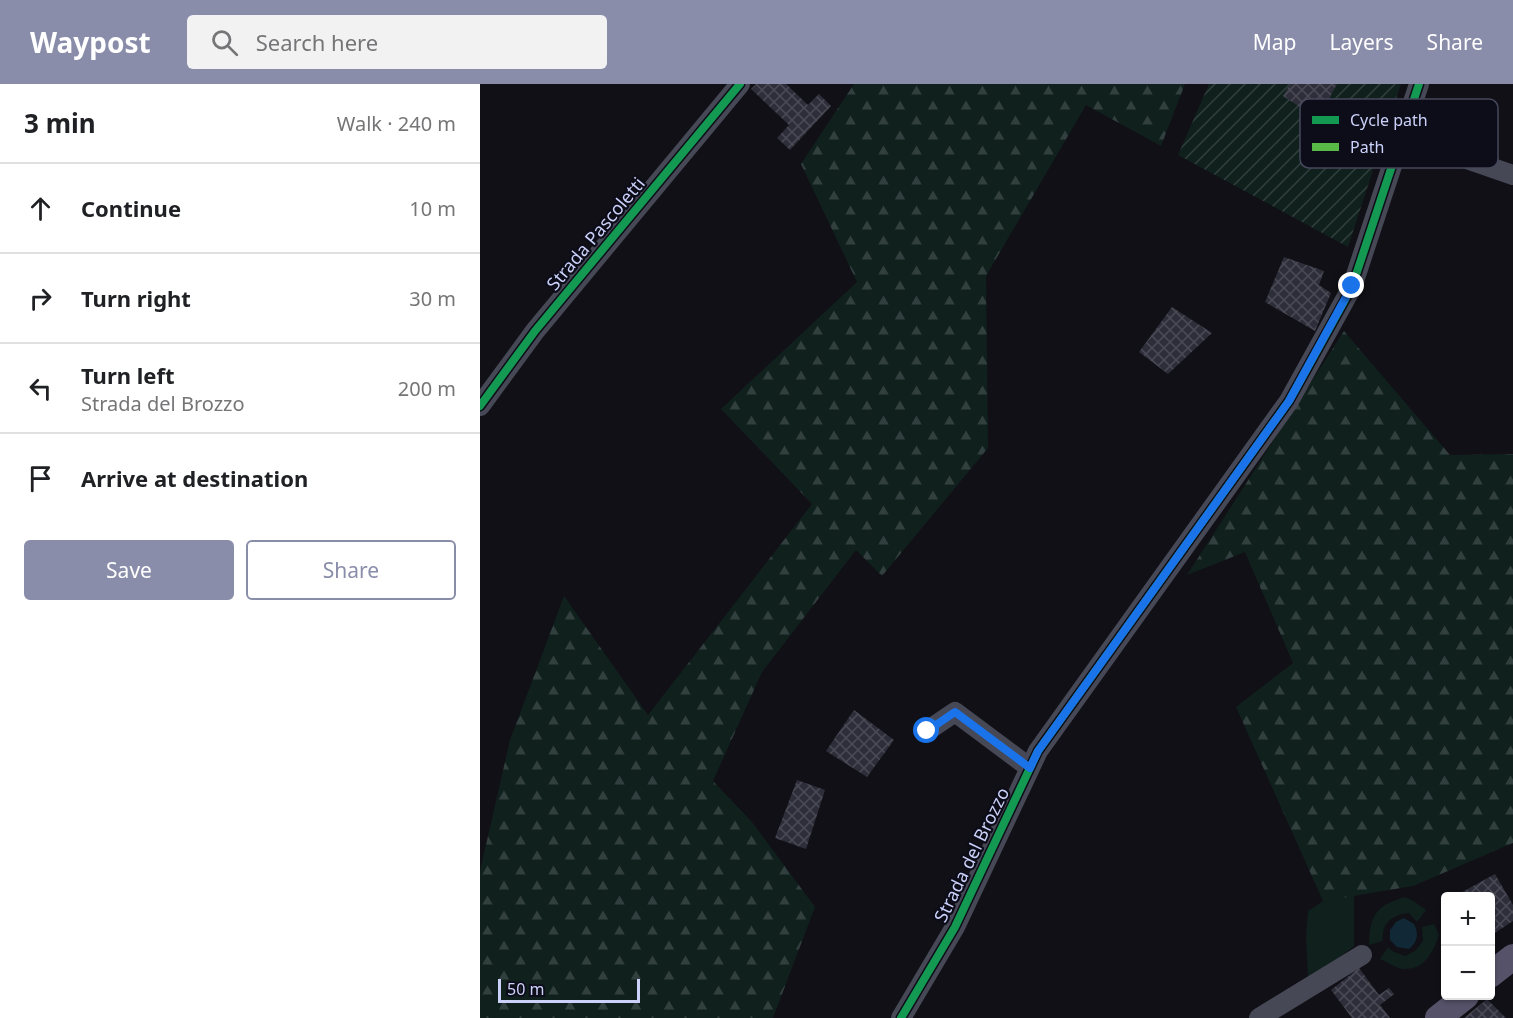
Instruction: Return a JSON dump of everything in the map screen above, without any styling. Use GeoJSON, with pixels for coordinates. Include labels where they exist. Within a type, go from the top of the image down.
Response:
{"type":"FeatureCollection","features":[{"type":"Feature","properties":{"kind":"main road"},"geometry":{"type":"LineString","coordinates":[[1495,972],[1512,958]]}},
{"type":"Feature","properties":{"kind":"main road"},"geometry":{"type":"LineString","coordinates":[[1438,1018],[1461,1000]]}},
{"type":"Feature","properties":{"kind":"street","name":"Strada Pascoletti"},"geometry":{"type":"LineString","coordinates":[[480,406],[535,331],[740,84]]}},
{"type":"Feature","properties":{"kind":"street","name":"Strada del Brozzo"},"geometry":{"type":"LineString","coordinates":[[1416,99],[1419,84]]}},
{"type":"Feature","properties":{"kind":"street","name":"Strada del Brozzo"},"geometry":{"type":"LineString","coordinates":[[901,1018],[955,927],[1038,751],[1289,401],[1352,286],[1399,168]]}},
{"type":"Feature","properties":{"kind":"street"},"geometry":{"type":"LineString","coordinates":[[1491,168],[1513,175]]}},
{"type":"Feature","properties":{"kind":"street"},"geometry":{"type":"LineString","coordinates":[[927,731],[955,712],[1030,768]]}},
{"type":"Feature","properties":{"kind":"street"},"geometry":{"type":"LineString","coordinates":[[1258,1018],[1362,955]]}},
{"type":"Feature","properties":{"kind":"green space"},"geometry":{"type":"Polygon","coordinates":[[[854,84],[1185,84],[1161,146],[1086,105],[986,276],[988,448],[882,576],[856,550],[762,672],[713,781],[752,822],[815,907],[773,1018],[480,1018],[480,871],[510,740],[564,596],[648,715],[812,504],[721,409],[857,282],[801,164],[854,84]]]}},
{"type":"Feature","properties":{"kind":"green space"},"geometry":{"type":"Polygon","coordinates":[[[1209,84],[1401,84],[1396,99],[1300,99],[1300,168],[1374,168],[1348,247],[1178,155],[1209,84]]]}},
{"type":"Feature","properties":{"kind":"green space"},"geometry":{"type":"Polygon","coordinates":[[[1344,331],[1450,455],[1513,454],[1513,843],[1413,886],[1323,901],[1236,707],[1293,663],[1245,552],[1187,575],[1344,331]]]}},
{"type":"Feature","properties":{"kind":"green space"},"geometry":{"type":"Polygon","coordinates":[[[1354,895],[1354,946],[1314,978],[1308,978],[1306,936],[1308,911],[1323,901],[1354,895]]]}},
{"type":"Feature","properties":{"kind":"green space"},"geometry":{"type":"Polygon","coordinates":[[[1405,897],[1426,910],[1417,922],[1409,913],[1393,918],[1384,929],[1383,941],[1369,945],[1371,926],[1376,913],[1387,904],[1405,897]]]}},
{"type":"Feature","properties":{"kind":"green space"},"geometry":{"type":"Polygon","coordinates":[[[1434,924],[1439,935],[1431,953],[1422,963],[1411,969],[1403,969],[1380,959],[1388,947],[1405,956],[1415,951],[1423,941],[1422,927],[1434,924]]]}},
{"type":"Feature","properties":{"kind":"water"},"geometry":{"type":"Polygon","coordinates":[[[1404,918],[1414,924],[1417,931],[1416,940],[1409,949],[1397,947],[1390,940],[1390,930],[1396,922],[1404,918]]]}},
{"type":"Feature","properties":{"kind":"building"},"geometry":{"type":"Polygon","coordinates":[[[756,84],[786,84],[808,105],[819,94],[831,106],[790,150],[777,138],[789,125],[751,89],[756,84]]]}},
{"type":"Feature","properties":{"kind":"building"},"geometry":{"type":"Polygon","coordinates":[[[1290,84],[1337,84],[1329,99],[1300,99],[1300,107],[1283,96],[1290,84]]]}},
{"type":"Feature","properties":{"kind":"building"},"geometry":{"type":"Polygon","coordinates":[[[1284,257],[1324,271],[1319,285],[1331,293],[1315,331],[1265,302],[1284,257]]]}},
{"type":"Feature","properties":{"kind":"building"},"geometry":{"type":"Polygon","coordinates":[[[1172,307],[1212,333],[1168,374],[1139,352],[1172,307]]]}},
{"type":"Feature","properties":{"kind":"building"},"geometry":{"type":"Polygon","coordinates":[[[854,710],[894,740],[867,777],[826,751],[854,710]]]}},
{"type":"Feature","properties":{"kind":"building"},"geometry":{"type":"Polygon","coordinates":[[[797,780],[825,790],[806,849],[775,838],[797,780]]]}},
{"type":"Feature","properties":{"kind":"building"},"geometry":{"type":"Polygon","coordinates":[[[1495,874],[1513,905],[1513,921],[1495,933],[1495,892],[1462,892],[1495,874]]]}},
{"type":"Feature","properties":{"kind":"building"},"geometry":{"type":"Polygon","coordinates":[[[1359,968],[1379,995],[1389,988],[1394,994],[1380,1005],[1390,1018],[1352,1018],[1331,990],[1359,968]]]}},
{"type":"Feature","properties":{"kind":"building"},"geometry":{"type":"Polygon","coordinates":[[[1488,1000],[1506,1018],[1464,1018],[1488,1000]]]}},
{"type":"Feature","properties":{"kind":"cycle path"},"geometry":{"type":"LineString","coordinates":[[480,406],[535,331],[740,84]]}},
{"type":"Feature","properties":{"kind":"cycle path"},"geometry":{"type":"LineString","coordinates":[[1414,99],[1419,84]]}},
{"type":"Feature","properties":{"kind":"cycle path"},"geometry":{"type":"LineString","coordinates":[[901,1018],[955,927],[1038,751],[1289,401],[1352,287],[1391,168]]}},
{"type":"Feature","properties":{"kind":"route"},"geometry":{"type":"LineString","coordinates":[[927,731],[955,712],[1030,768],[1038,751],[1289,401],[1352,286]]}}]}
